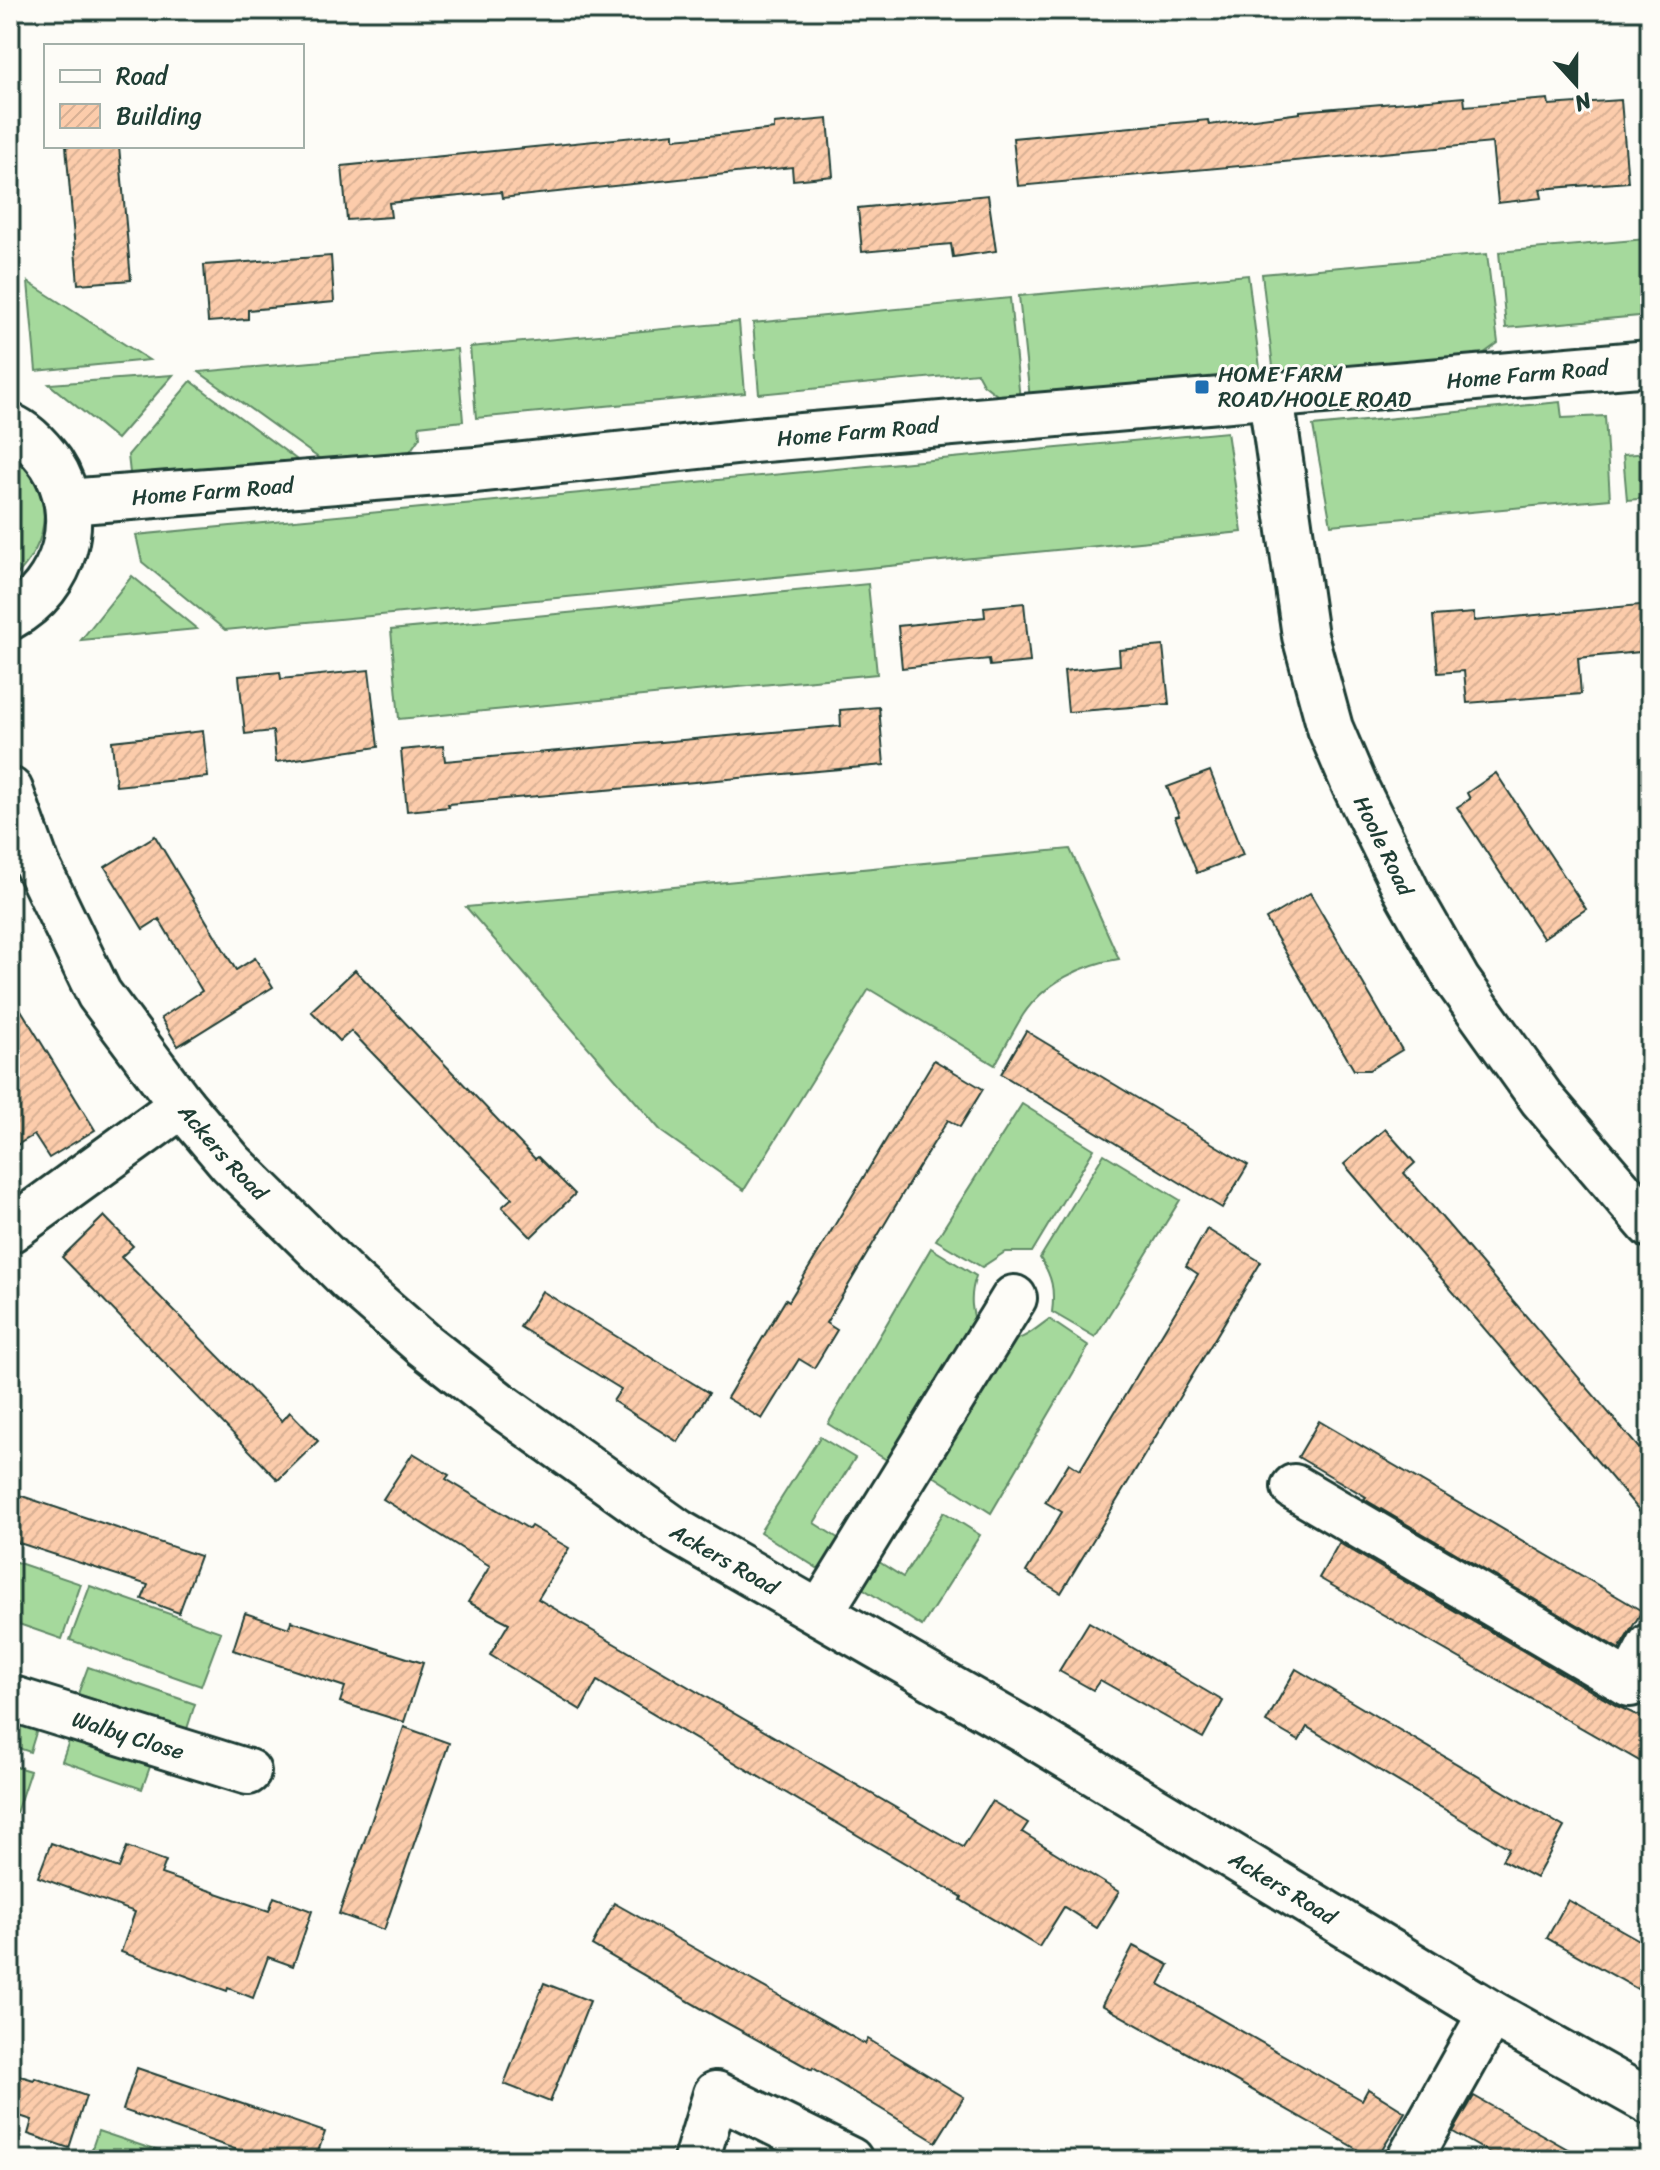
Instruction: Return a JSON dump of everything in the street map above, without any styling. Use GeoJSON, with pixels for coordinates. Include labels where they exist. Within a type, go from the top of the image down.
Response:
{"type":"FeatureCollection","features":[{"type":"Feature","properties":{"kind":"street","name":"Home Farm Road"},"geometry":{"type":"LineString","coordinates":[[67,502],[476,470],[755,440],[1650,363]]}},
{"type":"Feature","properties":{"kind":"street","name":"Hoole Road"},"geometry":{"type":"LineString","coordinates":[[1271,397],[1305,636],[1330,728],[1354,784],[1408,894],[1457,980],[1542,1099],[1650,1225]]}},
{"type":"Feature","properties":{"kind":"street"},"geometry":{"type":"LineString","coordinates":[[10,426],[41,449],[58,474],[67,502],[68,536],[58,568],[39,595],[10,617]]}},
{"type":"Feature","properties":{"kind":"street","name":"Ackers Road"},"geometry":{"type":"LineString","coordinates":[[10,790],[37,865],[99,994],[182,1105],[231,1163],[351,1281],[424,1345],[499,1404],[678,1532],[1027,1732],[1491,2013],[1650,2102]]}},
{"type":"Feature","properties":{"kind":"street"},"geometry":{"type":"LineString","coordinates":[[10,1230],[182,1105]]}},
{"type":"Feature","properties":{"kind":"street"},"geometry":{"type":"LineString","coordinates":[[820,1613],[1014,1298]]}},
{"type":"Feature","properties":{"kind":"street"},"geometry":{"type":"LineString","coordinates":[[1294,1487],[1630,1684],[1650,1646]]}},
{"type":"Feature","properties":{"kind":"street","name":"Walby Close"},"geometry":{"type":"LineString","coordinates":[[10,1698],[248,1772]]}},
{"type":"Feature","properties":{"kind":"street"},"geometry":{"type":"LineString","coordinates":[[1409,2160],[1491,2013]]}},
{"type":"Feature","properties":{"kind":"street"},"geometry":{"type":"LineString","coordinates":[[696,2160],[716,2094],[850,2160]]}},
{"type":"Feature","properties":{"kind":"green space"},"geometry":{"type":"Polygon","coordinates":[[[1646,239],[1650,315],[1506,328],[1499,252],[1646,239]]]}},
{"type":"Feature","properties":{"kind":"green space"},"geometry":{"type":"Polygon","coordinates":[[[1487,254],[1498,343],[1480,356],[1274,375],[1262,274],[1487,254]]]}},
{"type":"Feature","properties":{"kind":"green space"},"geometry":{"type":"Polygon","coordinates":[[[1248,275],[1261,376],[1030,399],[1019,296],[1248,275]]]}},
{"type":"Feature","properties":{"kind":"green space"},"geometry":{"type":"Polygon","coordinates":[[[28,282],[149,360],[36,371],[28,282]]]}},
{"type":"Feature","properties":{"kind":"green space"},"geometry":{"type":"Polygon","coordinates":[[[1010,298],[1020,400],[1006,402],[983,384],[977,373],[759,394],[753,323],[1010,298]]]}},
{"type":"Feature","properties":{"kind":"green space"},"geometry":{"type":"Polygon","coordinates":[[[739,322],[745,393],[476,418],[470,347],[739,322]]]}},
{"type":"Feature","properties":{"kind":"green space"},"geometry":{"type":"Polygon","coordinates":[[[457,349],[463,421],[419,426],[420,437],[406,457],[327,464],[199,372],[457,349]]]}},
{"type":"Feature","properties":{"kind":"green space"},"geometry":{"type":"Polygon","coordinates":[[[173,375],[117,439],[49,384],[173,375]]]}},
{"type":"Feature","properties":{"kind":"green space"},"geometry":{"type":"Polygon","coordinates":[[[191,381],[304,465],[147,478],[130,473],[128,455],[191,381]]]}},
{"type":"Feature","properties":{"kind":"green space"},"geometry":{"type":"Polygon","coordinates":[[[1560,402],[1562,418],[1605,416],[1610,499],[1331,525],[1313,426],[1560,402]]]}},
{"type":"Feature","properties":{"kind":"green space"},"geometry":{"type":"Polygon","coordinates":[[[1227,432],[1242,532],[225,630],[142,562],[136,535],[1227,432]]]}},
{"type":"Feature","properties":{"kind":"green space"},"geometry":{"type":"Polygon","coordinates":[[[10,449],[35,482],[44,516],[36,549],[10,582],[10,449]]]}},
{"type":"Feature","properties":{"kind":"green space"},"geometry":{"type":"Polygon","coordinates":[[[1650,453],[1650,498],[1627,500],[1623,455],[1650,453]]]}},
{"type":"Feature","properties":{"kind":"green space"},"geometry":{"type":"Polygon","coordinates":[[[132,576],[197,629],[81,640],[132,576]]]}},
{"type":"Feature","properties":{"kind":"green space"},"geometry":{"type":"Polygon","coordinates":[[[868,584],[877,674],[399,719],[391,630],[868,584]]]}},
{"type":"Feature","properties":{"kind":"green space"},"geometry":{"type":"Polygon","coordinates":[[[1070,849],[1119,959],[1078,970],[1042,993],[1023,1015],[995,1065],[869,989],[744,1190],[662,1132],[466,907],[1070,849]]]}},
{"type":"Feature","properties":{"kind":"green space"},"geometry":{"type":"Polygon","coordinates":[[[1022,1104],[1094,1149],[1032,1252],[1005,1252],[982,1267],[936,1240],[1022,1104]]]}},
{"type":"Feature","properties":{"kind":"green space"},"geometry":{"type":"Polygon","coordinates":[[[1104,1154],[1180,1200],[1095,1337],[1052,1312],[1052,1284],[1040,1258],[1104,1154]]]}},
{"type":"Feature","properties":{"kind":"green space"},"geometry":{"type":"Polygon","coordinates":[[[931,1248],[976,1276],[972,1304],[979,1333],[900,1468],[828,1424],[931,1248]]]}},
{"type":"Feature","properties":{"kind":"green space"},"geometry":{"type":"Polygon","coordinates":[[[1049,1319],[1089,1346],[991,1513],[921,1468],[995,1344],[1024,1336],[1049,1319]]]}},
{"type":"Feature","properties":{"kind":"green space"},"geometry":{"type":"Polygon","coordinates":[[[820,1437],[855,1458],[814,1523],[841,1540],[822,1571],[760,1532],[820,1437]]]}},
{"type":"Feature","properties":{"kind":"green space"},"geometry":{"type":"Polygon","coordinates":[[[944,1512],[980,1535],[922,1626],[859,1586],[876,1560],[903,1577],[944,1512]]]}},
{"type":"Feature","properties":{"kind":"green space"},"geometry":{"type":"Polygon","coordinates":[[[10,1560],[81,1584],[62,1639],[10,1621],[10,1560]]]}},
{"type":"Feature","properties":{"kind":"green space"},"geometry":{"type":"Polygon","coordinates":[[[90,1586],[221,1632],[201,1686],[70,1640],[90,1586]]]}},
{"type":"Feature","properties":{"kind":"green space"},"geometry":{"type":"Polygon","coordinates":[[[88,1667],[195,1704],[186,1732],[78,1694],[88,1667]]]}},
{"type":"Feature","properties":{"kind":"green space"},"geometry":{"type":"Polygon","coordinates":[[[10,1717],[38,1726],[30,1752],[10,1745],[10,1717]]]}},
{"type":"Feature","properties":{"kind":"green space"},"geometry":{"type":"Polygon","coordinates":[[[70,1738],[151,1764],[142,1789],[62,1761],[70,1738]]]}},
{"type":"Feature","properties":{"kind":"green space"},"geometry":{"type":"Polygon","coordinates":[[[10,1765],[30,1771],[10,1831],[10,1765]]]}},
{"type":"Feature","properties":{"kind":"green space"},"geometry":{"type":"Polygon","coordinates":[[[98,2131],[185,2160],[88,2160],[98,2131]]]}},
{"type":"Feature","properties":{"kind":"building"},"geometry":{"type":"Polygon","coordinates":[[[1464,97],[1465,106],[1548,99],[1549,105],[1621,100],[1628,182],[1540,189],[1542,198],[1498,203],[1492,143],[1018,186],[1013,138],[1208,120],[1209,125],[1300,111],[1464,97]]]}},
{"type":"Feature","properties":{"kind":"building"},"geometry":{"type":"Polygon","coordinates":[[[828,119],[833,176],[793,180],[792,167],[502,198],[501,192],[389,203],[391,217],[347,220],[342,166],[674,133],[674,139],[730,134],[774,129],[774,124],[828,119]]]}},
{"type":"Feature","properties":{"kind":"building"},"geometry":{"type":"Polygon","coordinates":[[[66,148],[119,148],[131,280],[78,284],[66,148]]]}},
{"type":"Feature","properties":{"kind":"building"},"geometry":{"type":"Polygon","coordinates":[[[988,195],[996,251],[953,257],[951,244],[862,252],[858,208],[988,195]]]}},
{"type":"Feature","properties":{"kind":"building"},"geometry":{"type":"Polygon","coordinates":[[[331,256],[334,302],[248,310],[248,319],[208,322],[204,265],[331,256]]]}},
{"type":"Feature","properties":{"kind":"building"},"geometry":{"type":"Polygon","coordinates":[[[1024,603],[1030,662],[990,666],[989,659],[902,668],[898,626],[985,617],[984,607],[1024,603]]]}},
{"type":"Feature","properties":{"kind":"building"},"geometry":{"type":"Polygon","coordinates":[[[1650,604],[1650,651],[1578,658],[1581,694],[1467,703],[1464,671],[1438,673],[1433,616],[1474,613],[1474,621],[1650,604]]]}},
{"type":"Feature","properties":{"kind":"building"},"geometry":{"type":"Polygon","coordinates":[[[1163,646],[1169,704],[1068,712],[1064,671],[1120,665],[1119,650],[1163,646]]]}},
{"type":"Feature","properties":{"kind":"building"},"geometry":{"type":"Polygon","coordinates":[[[369,670],[378,747],[276,762],[273,731],[245,734],[239,676],[280,672],[281,679],[369,670]]]}},
{"type":"Feature","properties":{"kind":"building"},"geometry":{"type":"Polygon","coordinates":[[[879,707],[884,765],[448,804],[449,807],[407,811],[401,750],[443,746],[445,761],[841,726],[840,710],[879,707]]]}},
{"type":"Feature","properties":{"kind":"building"},"geometry":{"type":"Polygon","coordinates":[[[203,731],[208,777],[116,786],[112,741],[203,731]]]}},
{"type":"Feature","properties":{"kind":"building"},"geometry":{"type":"Polygon","coordinates":[[[1210,771],[1243,855],[1197,873],[1167,787],[1210,771]]]}},
{"type":"Feature","properties":{"kind":"building"},"geometry":{"type":"Polygon","coordinates":[[[1496,773],[1586,909],[1543,938],[1457,807],[1470,799],[1467,793],[1496,773]]]}},
{"type":"Feature","properties":{"kind":"building"},"geometry":{"type":"Polygon","coordinates":[[[155,836],[236,970],[255,958],[273,987],[178,1046],[161,1018],[202,991],[159,919],[143,929],[105,867],[155,836]]]}},
{"type":"Feature","properties":{"kind":"building"},"geometry":{"type":"Polygon","coordinates":[[[1310,893],[1402,1050],[1369,1070],[1354,1070],[1266,919],[1310,893]]]}},
{"type":"Feature","properties":{"kind":"building"},"geometry":{"type":"Polygon","coordinates":[[[355,970],[535,1159],[538,1157],[575,1194],[531,1237],[502,1207],[512,1198],[351,1031],[340,1041],[311,1011],[355,970]]]}},
{"type":"Feature","properties":{"kind":"building"},"geometry":{"type":"Polygon","coordinates":[[[10,992],[95,1130],[49,1158],[34,1135],[10,1149],[10,992]]]}},
{"type":"Feature","properties":{"kind":"building"},"geometry":{"type":"Polygon","coordinates":[[[1026,1031],[1248,1165],[1222,1208],[1001,1074],[1026,1031]]]}},
{"type":"Feature","properties":{"kind":"building"},"geometry":{"type":"Polygon","coordinates":[[[934,1060],[983,1089],[960,1127],[948,1120],[915,1173],[826,1323],[837,1330],[814,1368],[799,1359],[762,1419],[727,1398],[934,1060]]]}},
{"type":"Feature","properties":{"kind":"building"},"geometry":{"type":"Polygon","coordinates":[[[1385,1129],[1415,1163],[1404,1173],[1650,1461],[1650,1523],[1344,1164],[1385,1129]]]}},
{"type":"Feature","properties":{"kind":"building"},"geometry":{"type":"Polygon","coordinates":[[[104,1216],[133,1246],[121,1257],[282,1421],[290,1412],[318,1441],[278,1480],[62,1257],[104,1216]]]}},
{"type":"Feature","properties":{"kind":"building"},"geometry":{"type":"Polygon","coordinates":[[[1207,1229],[1261,1262],[1061,1593],[1026,1572],[1062,1512],[1045,1502],[1069,1463],[1080,1470],[1198,1274],[1186,1266],[1207,1229]]]}},
{"type":"Feature","properties":{"kind":"building"},"geometry":{"type":"Polygon","coordinates":[[[542,1291],[709,1393],[678,1442],[613,1401],[621,1389],[520,1327],[542,1291]]]}},
{"type":"Feature","properties":{"kind":"building"},"geometry":{"type":"Polygon","coordinates":[[[1319,1421],[1642,1611],[1619,1649],[1298,1457],[1319,1421]]]}},
{"type":"Feature","properties":{"kind":"building"},"geometry":{"type":"Polygon","coordinates":[[[413,1453],[449,1475],[446,1479],[529,1529],[531,1526],[569,1548],[538,1599],[963,1847],[992,1801],[1028,1823],[1022,1832],[1119,1892],[1097,1928],[1064,1907],[1039,1947],[961,1900],[962,1897],[597,1681],[581,1710],[490,1655],[509,1623],[468,1602],[490,1566],[383,1499],[413,1453]]]}},
{"type":"Feature","properties":{"kind":"building"},"geometry":{"type":"Polygon","coordinates":[[[10,1492],[200,1556],[179,1613],[142,1599],[148,1585],[10,1540],[10,1492]]]}},
{"type":"Feature","properties":{"kind":"building"},"geometry":{"type":"Polygon","coordinates":[[[1339,1543],[1617,1706],[1650,1721],[1650,1767],[1319,1578],[1339,1543]]]}},
{"type":"Feature","properties":{"kind":"building"},"geometry":{"type":"Polygon","coordinates":[[[245,1613],[289,1628],[291,1621],[423,1663],[404,1722],[340,1702],[345,1687],[233,1650],[245,1613]]]}},
{"type":"Feature","properties":{"kind":"building"},"geometry":{"type":"Polygon","coordinates":[[[1089,1622],[1223,1701],[1203,1738],[1100,1680],[1093,1690],[1059,1671],[1089,1622]]]}},
{"type":"Feature","properties":{"kind":"building"},"geometry":{"type":"Polygon","coordinates":[[[1296,1669],[1564,1827],[1536,1878],[1502,1860],[1509,1848],[1307,1727],[1299,1741],[1266,1722],[1296,1669]]]}},
{"type":"Feature","properties":{"kind":"building"},"geometry":{"type":"Polygon","coordinates":[[[404,1727],[449,1743],[384,1930],[339,1914],[404,1727]]]}},
{"type":"Feature","properties":{"kind":"building"},"geometry":{"type":"Polygon","coordinates":[[[51,1843],[119,1868],[127,1847],[166,1861],[161,1874],[269,1911],[274,1897],[312,1911],[293,1966],[268,1957],[253,1998],[121,1952],[135,1912],[38,1877],[51,1843]]]}},
{"type":"Feature","properties":{"kind":"building"},"geometry":{"type":"Polygon","coordinates":[[[1568,1900],[1650,1946],[1650,1996],[1547,1938],[1568,1900]]]}},
{"type":"Feature","properties":{"kind":"building"},"geometry":{"type":"Polygon","coordinates":[[[614,1903],[865,2044],[868,2039],[964,2097],[936,2142],[813,2068],[716,2017],[592,1945],[614,1903]]]}},
{"type":"Feature","properties":{"kind":"building"},"geometry":{"type":"Polygon","coordinates":[[[1133,1946],[1169,1965],[1159,1984],[1362,2100],[1368,2089],[1405,2112],[1376,2160],[1102,2005],[1133,1946]]]}},
{"type":"Feature","properties":{"kind":"building"},"geometry":{"type":"Polygon","coordinates":[[[544,1983],[590,2001],[550,2102],[504,2084],[544,1983]]]}},
{"type":"Feature","properties":{"kind":"building"},"geometry":{"type":"Polygon","coordinates":[[[137,2068],[325,2132],[315,2160],[266,2160],[123,2110],[137,2068]]]}},
{"type":"Feature","properties":{"kind":"building"},"geometry":{"type":"Polygon","coordinates":[[[10,2073],[35,2078],[86,2096],[69,2148],[28,2134],[32,2120],[10,2113],[10,2073]]]}},
{"type":"Feature","properties":{"kind":"building"},"geometry":{"type":"Polygon","coordinates":[[[1474,2096],[1587,2160],[1502,2160],[1453,2132],[1474,2096]]]}},
{"type":"Feature","properties":{"kind":"place","name":"HOME FARM ROAD/HOOLE ROAD"},"geometry":{"type":"Point","coordinates":[1202,387]}}]}
